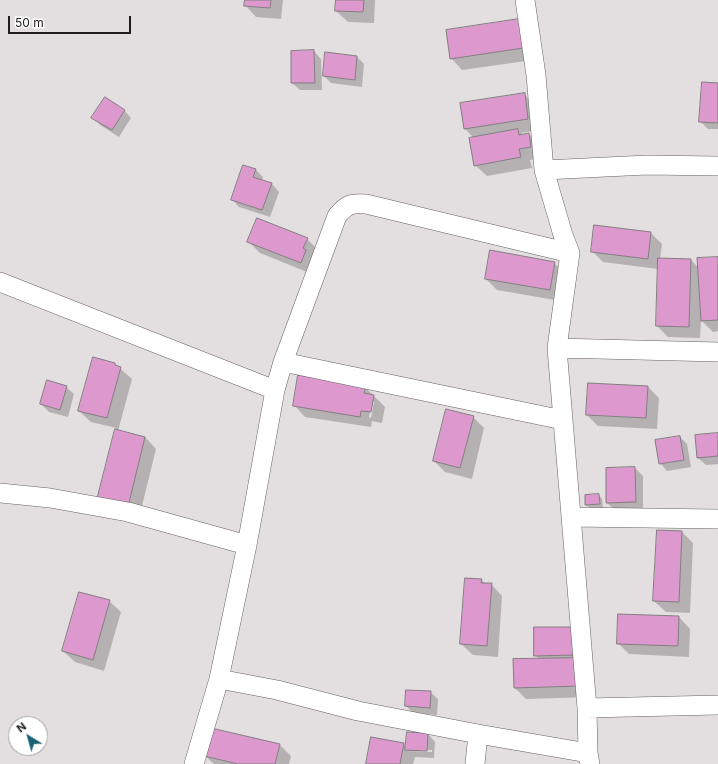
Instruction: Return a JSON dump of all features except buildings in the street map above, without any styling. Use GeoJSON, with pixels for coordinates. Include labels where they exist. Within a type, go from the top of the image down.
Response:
{"type":"FeatureCollection","features":[{"type":"Feature","properties":{"kind":"street"},"geometry":{"type":"LineString","coordinates":[[219,679],[277,690],[358,711],[478,734],[589,758],[587,708],[557,348],[570,253],[563,235],[544,170],[536,75],[525,0]]}},
{"type":"Feature","properties":{"kind":"street"},"geometry":{"type":"LineString","coordinates":[[544,170],[647,165],[718,166]]}},
{"type":"Feature","properties":{"kind":"street"},"geometry":{"type":"LineString","coordinates":[[194,764],[219,679],[247,545],[276,390],[283,362],[337,216],[349,205],[366,204],[570,253]]}},
{"type":"Feature","properties":{"kind":"street"},"geometry":{"type":"LineString","coordinates":[[0,282],[276,390]]}},
{"type":"Feature","properties":{"kind":"street"},"geometry":{"type":"LineString","coordinates":[[557,348],[718,352]]}},
{"type":"Feature","properties":{"kind":"street"},"geometry":{"type":"LineString","coordinates":[[283,362],[563,420]]}},
{"type":"Feature","properties":{"kind":"street"},"geometry":{"type":"LineString","coordinates":[[0,493],[50,498],[128,512],[247,545]]}},
{"type":"Feature","properties":{"kind":"street"},"geometry":{"type":"LineString","coordinates":[[571,517],[718,519]]}},
{"type":"Feature","properties":{"kind":"street"},"geometry":{"type":"LineString","coordinates":[[587,708],[718,705]]}},
{"type":"Feature","properties":{"kind":"street"},"geometry":{"type":"LineString","coordinates":[[475,764],[478,734]]}}]}
